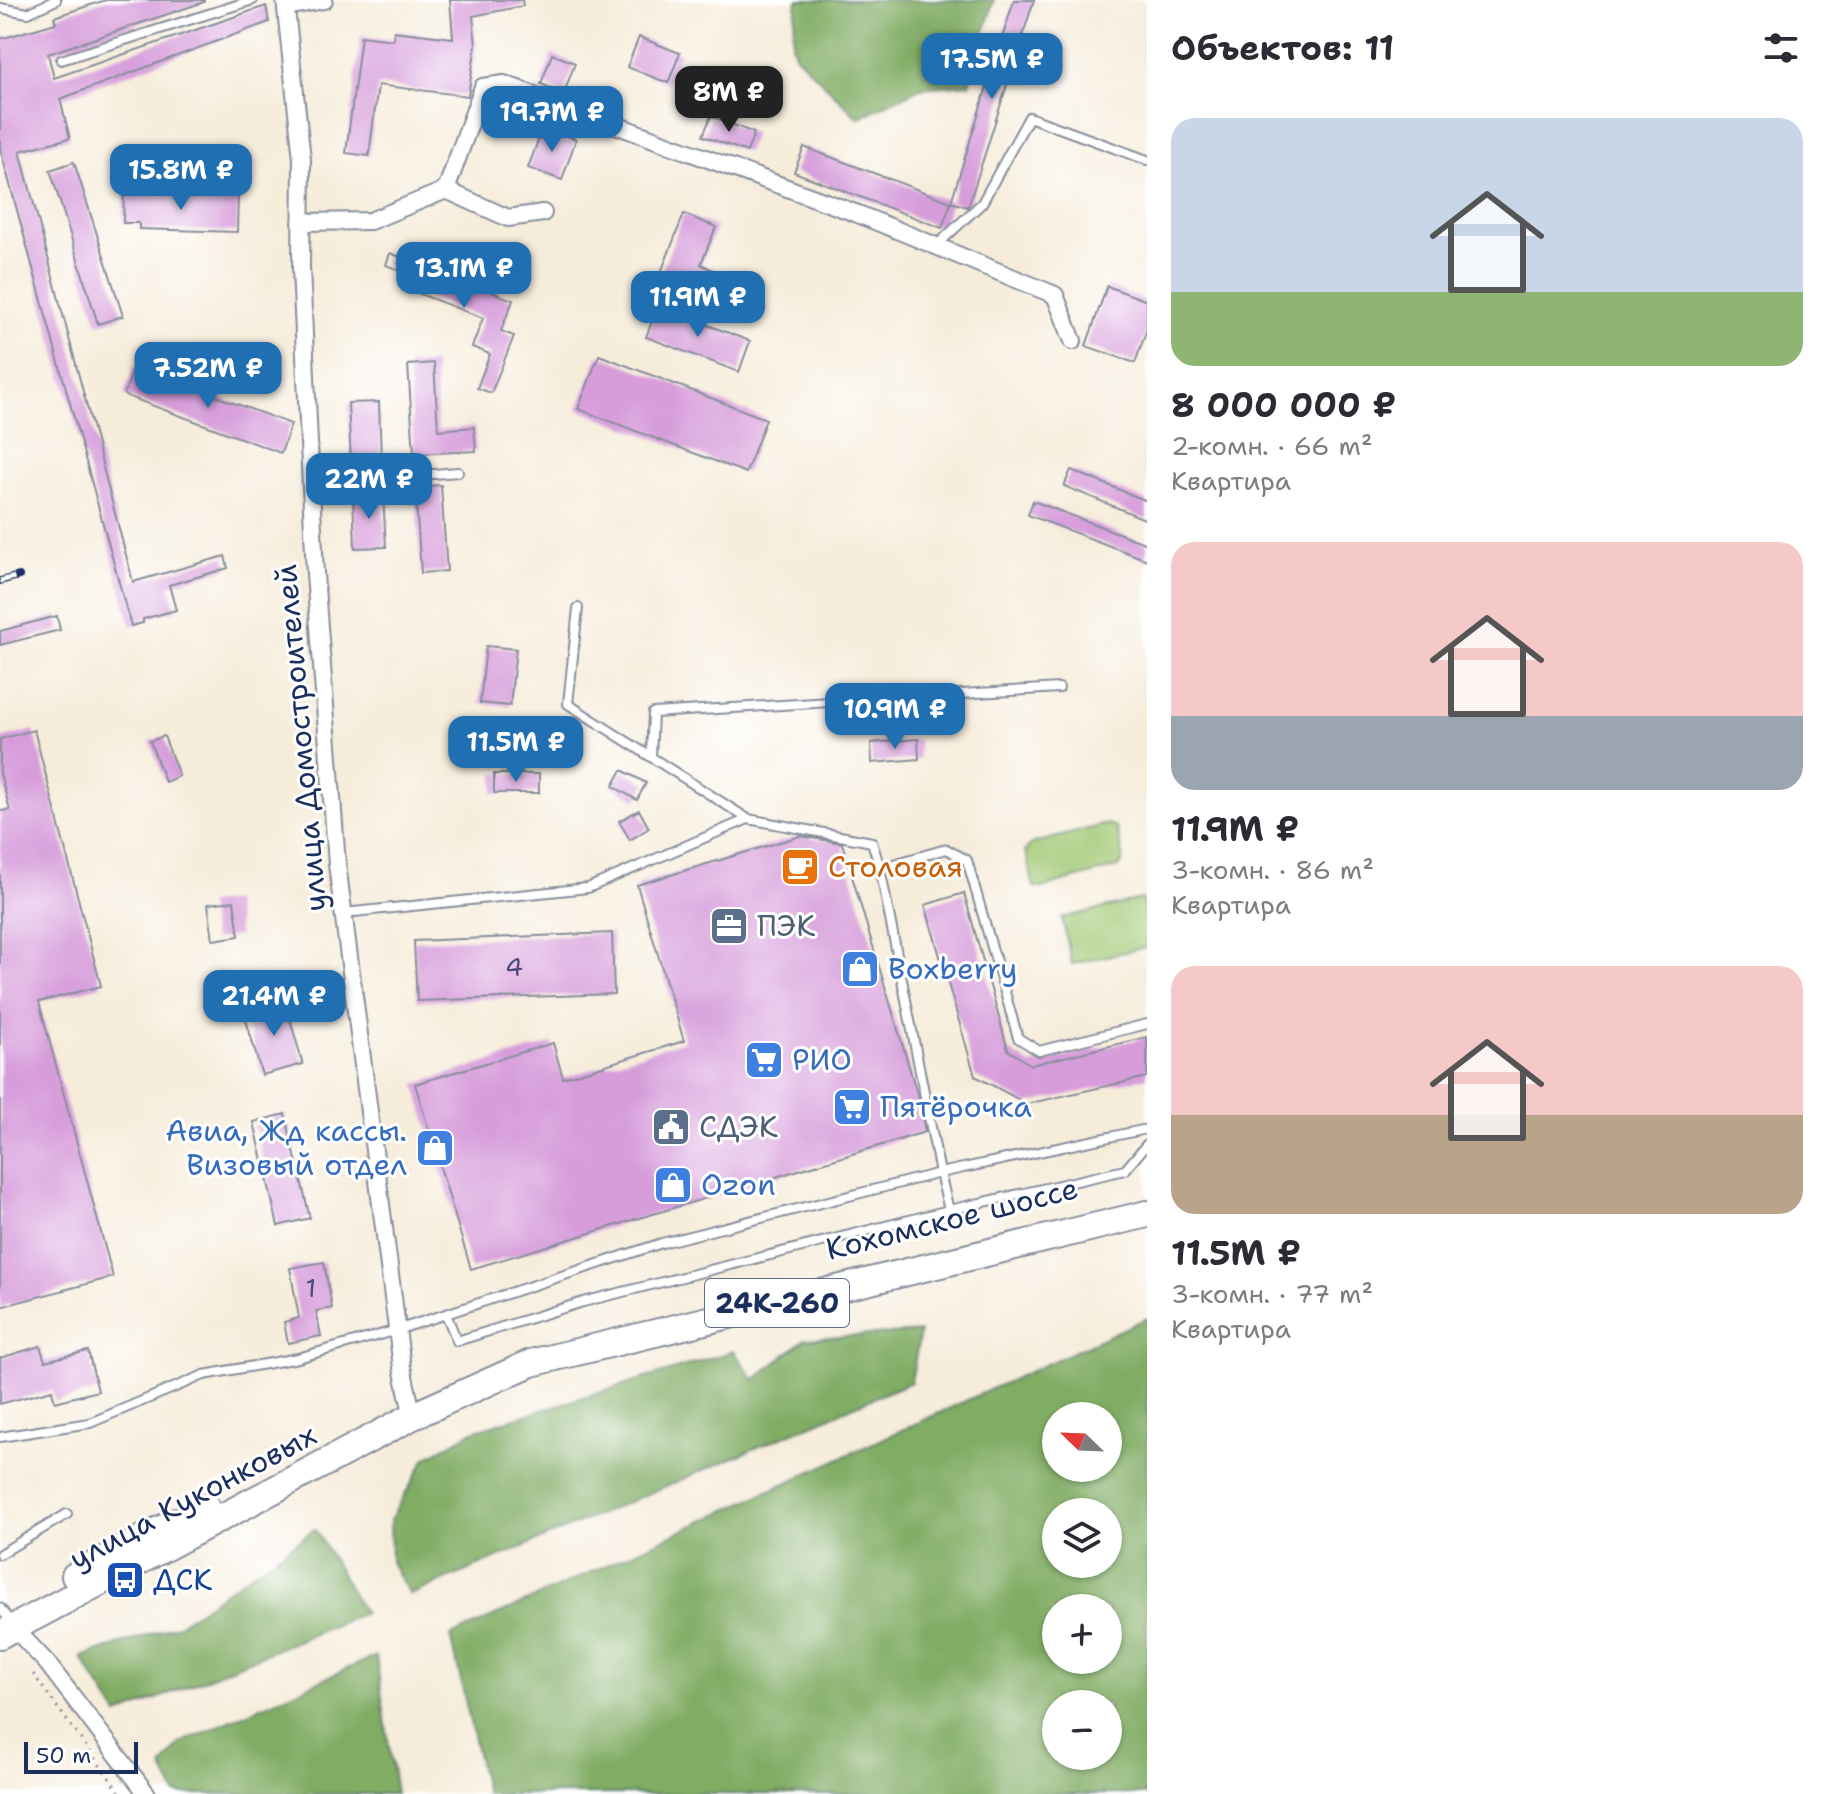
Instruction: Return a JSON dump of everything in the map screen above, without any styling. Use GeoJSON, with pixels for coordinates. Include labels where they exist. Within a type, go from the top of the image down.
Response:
{"type":"FeatureCollection","features":[{"type":"Feature","properties":{"kind":"main road","name":"Кохомское шоссе"},"geometry":{"type":"LineString","coordinates":[[412,1410],[482,1372],[568,1343],[1147,1204]]}},
{"type":"Feature","properties":{"kind":"main road","name":"Кохомское шоссе"},"geometry":{"type":"LineString","coordinates":[[412,1410],[531,1363],[572,1352],[1147,1214]]}},
{"type":"Feature","properties":{"kind":"main road","name":"улица Куконковых"},"geometry":{"type":"LineString","coordinates":[[4,1622],[53,1588],[157,1531],[412,1410]]}},
{"type":"Feature","properties":{"kind":"street","name":"улица Домостроителей"},"geometry":{"type":"LineString","coordinates":[[324,0],[286,3],[302,159],[301,268],[321,651],[344,913],[397,1330],[412,1410]]}},
{"type":"Feature","properties":{"kind":"street"},"geometry":{"type":"LineString","coordinates":[[446,190],[483,87],[504,84],[858,214],[1055,295],[1073,341]]}},
{"type":"Feature","properties":{"kind":"street"},"geometry":{"type":"LineString","coordinates":[[301,222],[370,221],[446,190],[508,218],[543,213]]}},
{"type":"Feature","properties":{"kind":"street"},"geometry":{"type":"LineString","coordinates":[[4,1622],[47,1663],[147,1794]]}},
{"type":"Feature","properties":{"kind":"lane"},"geometry":{"type":"LineString","coordinates":[[0,8],[28,13],[56,0]]}},
{"type":"Feature","properties":{"kind":"lane"},"geometry":{"type":"LineString","coordinates":[[61,60],[253,0]]}},
{"type":"Feature","properties":{"kind":"lane"},"geometry":{"type":"LineString","coordinates":[[935,246],[982,203],[1029,117],[1147,160]]}},
{"type":"Feature","properties":{"kind":"lane"},"geometry":{"type":"LineString","coordinates":[[311,484],[458,472]]}},
{"type":"Feature","properties":{"kind":"lane"},"geometry":{"type":"LineString","coordinates":[[578,608],[568,704],[748,819],[872,842],[880,868],[949,1210]]}},
{"type":"Feature","properties":{"kind":"lane"},"geometry":{"type":"LineString","coordinates":[[651,756],[653,713],[1059,688]]}},
{"type":"Feature","properties":{"kind":"lane"},"geometry":{"type":"LineString","coordinates":[[344,913],[588,888],[748,819]]}},
{"type":"Feature","properties":{"kind":"lane"},"geometry":{"type":"LineString","coordinates":[[880,868],[946,849],[967,860],[1018,1038],[1039,1051],[1147,1024]]}},
{"type":"Feature","properties":{"kind":"lane"},"geometry":{"type":"LineString","coordinates":[[0,1437],[90,1423],[204,1375],[298,1358],[397,1330],[662,1243],[940,1173],[1147,1129]]}},
{"type":"Feature","properties":{"kind":"lane"},"geometry":{"type":"LineString","coordinates":[[446,1314],[457,1341],[583,1302],[949,1210],[1125,1170],[1147,1144]]}},
{"type":"Feature","properties":{"kind":"lane"},"geometry":{"type":"LineString","coordinates":[[0,1554],[67,1514]]}},
{"type":"Feature","properties":{"kind":"path"},"geometry":{"type":"LineString","coordinates":[[33,1674],[121,1794]]}},
{"type":"Feature","properties":{"kind":"green space"},"geometry":{"type":"Polygon","coordinates":[[[797,0],[994,0],[969,84],[920,88],[858,118],[796,56],[792,46],[797,0]]]}},
{"type":"Feature","properties":{"kind":"green space"},"geometry":{"type":"Polygon","coordinates":[[[1107,824],[1116,827],[1123,857],[1121,866],[1041,888],[1034,887],[1025,851],[1031,844],[1107,824]]]}},
{"type":"Feature","properties":{"kind":"green space"},"geometry":{"type":"Polygon","coordinates":[[[1142,899],[1147,922],[1147,947],[1072,964],[1062,918],[1142,899]]]}},
{"type":"Feature","properties":{"kind":"green space"},"geometry":{"type":"Polygon","coordinates":[[[1147,1318],[1147,1794],[486,1794],[451,1636],[1147,1318]]]}},
{"type":"Feature","properties":{"kind":"green space"},"geometry":{"type":"Polygon","coordinates":[[[920,1332],[911,1382],[410,1595],[391,1562],[390,1520],[426,1458],[473,1431],[734,1351],[754,1380],[805,1339],[920,1332]]]}},
{"type":"Feature","properties":{"kind":"green space"},"geometry":{"type":"Polygon","coordinates":[[[315,1529],[364,1613],[118,1715],[81,1657],[178,1625],[315,1529]]]}},
{"type":"Feature","properties":{"kind":"green space"},"geometry":{"type":"Polygon","coordinates":[[[376,1656],[396,1794],[176,1794],[162,1767],[180,1743],[376,1656]]]}},
{"type":"Feature","properties":{"kind":"building"},"geometry":{"type":"Polygon","coordinates":[[[106,0],[204,2],[48,54],[54,78],[266,6],[269,22],[60,99],[70,138],[20,151],[133,582],[225,556],[228,568],[169,585],[176,610],[143,619],[143,623],[131,626],[0,148],[0,39],[56,23],[54,17],[106,0]]]}},
{"type":"Feature","properties":{"kind":"building"},"geometry":{"type":"Polygon","coordinates":[[[450,0],[522,0],[523,6],[473,16],[476,45],[468,96],[378,85],[369,156],[346,153],[361,36],[393,40],[394,31],[453,38],[450,0]]]}},
{"type":"Feature","properties":{"kind":"building"},"geometry":{"type":"Polygon","coordinates":[[[1014,0],[1034,0],[968,207],[951,202],[1014,0]]]}},
{"type":"Feature","properties":{"kind":"building"},"geometry":{"type":"Polygon","coordinates":[[[639,37],[680,53],[668,83],[627,67],[639,37]]]}},
{"type":"Feature","properties":{"kind":"building"},"geometry":{"type":"Polygon","coordinates":[[[552,54],[575,63],[564,93],[541,84],[552,54]]]}},
{"type":"Feature","properties":{"kind":"building"},"geometry":{"type":"Polygon","coordinates":[[[711,116],[754,133],[747,152],[703,136],[711,116]]]}},
{"type":"Feature","properties":{"kind":"building"},"geometry":{"type":"Polygon","coordinates":[[[543,127],[576,139],[562,180],[528,168],[543,127]]]}},
{"type":"Feature","properties":{"kind":"building"},"geometry":{"type":"Polygon","coordinates":[[[804,147],[951,202],[942,228],[794,172],[804,147]]]}},
{"type":"Feature","properties":{"kind":"building"},"geometry":{"type":"Polygon","coordinates":[[[74,162],[123,316],[98,324],[50,170],[74,162]]]}},
{"type":"Feature","properties":{"kind":"building"},"geometry":{"type":"Polygon","coordinates":[[[124,191],[238,196],[237,232],[139,229],[139,223],[123,223],[124,191]]]}},
{"type":"Feature","properties":{"kind":"building"},"geometry":{"type":"Polygon","coordinates":[[[684,214],[716,227],[701,264],[726,277],[718,299],[660,275],[684,214]]]}},
{"type":"Feature","properties":{"kind":"building"},"geometry":{"type":"Polygon","coordinates":[[[390,253],[513,300],[501,331],[514,336],[491,393],[477,388],[490,354],[472,347],[483,318],[399,286],[404,272],[386,265],[390,253]]]}},
{"type":"Feature","properties":{"kind":"building"},"geometry":{"type":"Polygon","coordinates":[[[1107,286],[1147,301],[1147,329],[1135,363],[1086,346],[1107,286]]]}},
{"type":"Feature","properties":{"kind":"building"},"geometry":{"type":"Polygon","coordinates":[[[658,306],[750,341],[739,372],[646,337],[658,306]]]}},
{"type":"Feature","properties":{"kind":"building"},"geometry":{"type":"Polygon","coordinates":[[[599,355],[766,419],[746,473],[578,409],[599,355]]]}},
{"type":"Feature","properties":{"kind":"building"},"geometry":{"type":"Polygon","coordinates":[[[434,363],[438,430],[474,427],[476,451],[414,454],[408,365],[434,363]]]}},
{"type":"Feature","properties":{"kind":"building"},"geometry":{"type":"Polygon","coordinates":[[[134,366],[291,424],[281,453],[124,395],[134,366]]]}},
{"type":"Feature","properties":{"kind":"building"},"geometry":{"type":"Polygon","coordinates":[[[379,402],[381,460],[351,462],[348,403],[379,402]]]}},
{"type":"Feature","properties":{"kind":"building"},"geometry":{"type":"Polygon","coordinates":[[[1071,470],[1147,501],[1147,520],[1064,486],[1071,470]]]}},
{"type":"Feature","properties":{"kind":"building"},"geometry":{"type":"Polygon","coordinates":[[[441,485],[447,571],[421,573],[415,487],[441,485]]]}},
{"type":"Feature","properties":{"kind":"building"},"geometry":{"type":"Polygon","coordinates":[[[383,494],[386,547],[355,548],[353,496],[383,494]]]}},
{"type":"Feature","properties":{"kind":"building"},"geometry":{"type":"Polygon","coordinates":[[[1033,501],[1147,544],[1147,560],[1028,515],[1033,501]]]}},
{"type":"Feature","properties":{"kind":"building"},"geometry":{"type":"Polygon","coordinates":[[[57,616],[60,630],[0,645],[0,631],[57,616]]]}},
{"type":"Feature","properties":{"kind":"building"},"geometry":{"type":"Polygon","coordinates":[[[486,646],[516,649],[510,706],[480,703],[486,646]]]}},
{"type":"Feature","properties":{"kind":"building"},"geometry":{"type":"Polygon","coordinates":[[[34,730],[101,986],[39,1002],[113,1277],[0,1307],[0,811],[10,810],[0,773],[0,739],[34,730]]]}},
{"type":"Feature","properties":{"kind":"building"},"geometry":{"type":"Polygon","coordinates":[[[164,736],[179,776],[165,782],[150,741],[164,736]]]}},
{"type":"Feature","properties":{"kind":"building"},"geometry":{"type":"Polygon","coordinates":[[[918,739],[919,759],[872,763],[871,743],[918,739]]]}},
{"type":"Feature","properties":{"kind":"building"},"geometry":{"type":"Polygon","coordinates":[[[622,770],[646,783],[637,800],[613,786],[622,770]]]}},
{"type":"Feature","properties":{"kind":"building"},"geometry":{"type":"Polygon","coordinates":[[[494,774],[539,774],[539,793],[494,793],[494,774]]]}},
{"type":"Feature","properties":{"kind":"building"},"geometry":{"type":"Polygon","coordinates":[[[639,810],[649,828],[630,840],[619,821],[639,810]]]}},
{"type":"Feature","properties":{"kind":"building","name":"РИО"},"geometry":{"type":"Polygon","coordinates":[[[800,836],[842,843],[919,1100],[925,1132],[471,1269],[415,1084],[553,1043],[563,1078],[684,1041],[637,885],[800,836]]]}},
{"type":"Feature","properties":{"kind":"building"},"geometry":{"type":"Polygon","coordinates":[[[964,893],[1008,1050],[1031,1065],[1147,1037],[1147,1077],[1027,1104],[975,1076],[925,905],[964,893]]]}},
{"type":"Feature","properties":{"kind":"building"},"geometry":{"type":"Polygon","coordinates":[[[234,901],[239,936],[213,940],[208,904],[234,901]]]}},
{"type":"Feature","properties":{"kind":"building"},"geometry":{"type":"Polygon","coordinates":[[[612,933],[614,994],[417,1001],[414,941],[612,933]]]}},
{"type":"Feature","properties":{"kind":"building"},"geometry":{"type":"Polygon","coordinates":[[[285,1002],[303,1064],[262,1075],[244,1013],[285,1002]]]}},
{"type":"Feature","properties":{"kind":"building"},"geometry":{"type":"Polygon","coordinates":[[[285,1114],[310,1218],[278,1226],[254,1122],[285,1114]]]}},
{"type":"Feature","properties":{"kind":"building"},"geometry":{"type":"Polygon","coordinates":[[[324,1262],[332,1308],[316,1311],[321,1336],[288,1343],[284,1322],[299,1318],[290,1268],[324,1262]]]}},
{"type":"Feature","properties":{"kind":"building"},"geometry":{"type":"Polygon","coordinates":[[[40,1346],[45,1361],[88,1351],[98,1391],[55,1402],[52,1390],[0,1404],[0,1358],[40,1346]]]}},
{"type":"Feature","properties":{"kind":"railway"},"geometry":{"type":"LineString","coordinates":[[0,581],[19,576]]}},
{"type":"Feature","properties":{"kind":"place","name":"Столовая"},"geometry":{"type":"Point","coordinates":[800,867]}},
{"type":"Feature","properties":{"kind":"place","name":"ПЭК"},"geometry":{"type":"Point","coordinates":[729,926]}},
{"type":"Feature","properties":{"kind":"place","name":"Boxberry"},"geometry":{"type":"Point","coordinates":[860,969]}},
{"type":"Feature","properties":{"kind":"place","name":"РИО"},"geometry":{"type":"Point","coordinates":[764,1060]}},
{"type":"Feature","properties":{"kind":"place","name":"Пятёрочка"},"geometry":{"type":"Point","coordinates":[852,1107]}},
{"type":"Feature","properties":{"kind":"place","name":"СДЭК"},"geometry":{"type":"Point","coordinates":[671,1127]}},
{"type":"Feature","properties":{"kind":"place","name":"Авиа, Жд кассы. Визовый отдел"},"geometry":{"type":"Point","coordinates":[435,1148]}},
{"type":"Feature","properties":{"kind":"place","name":"Ozon"},"geometry":{"type":"Point","coordinates":[673,1185]}},
{"type":"Feature","properties":{"kind":"place","name":"ДСК"},"geometry":{"type":"Point","coordinates":[125,1580]}}]}
